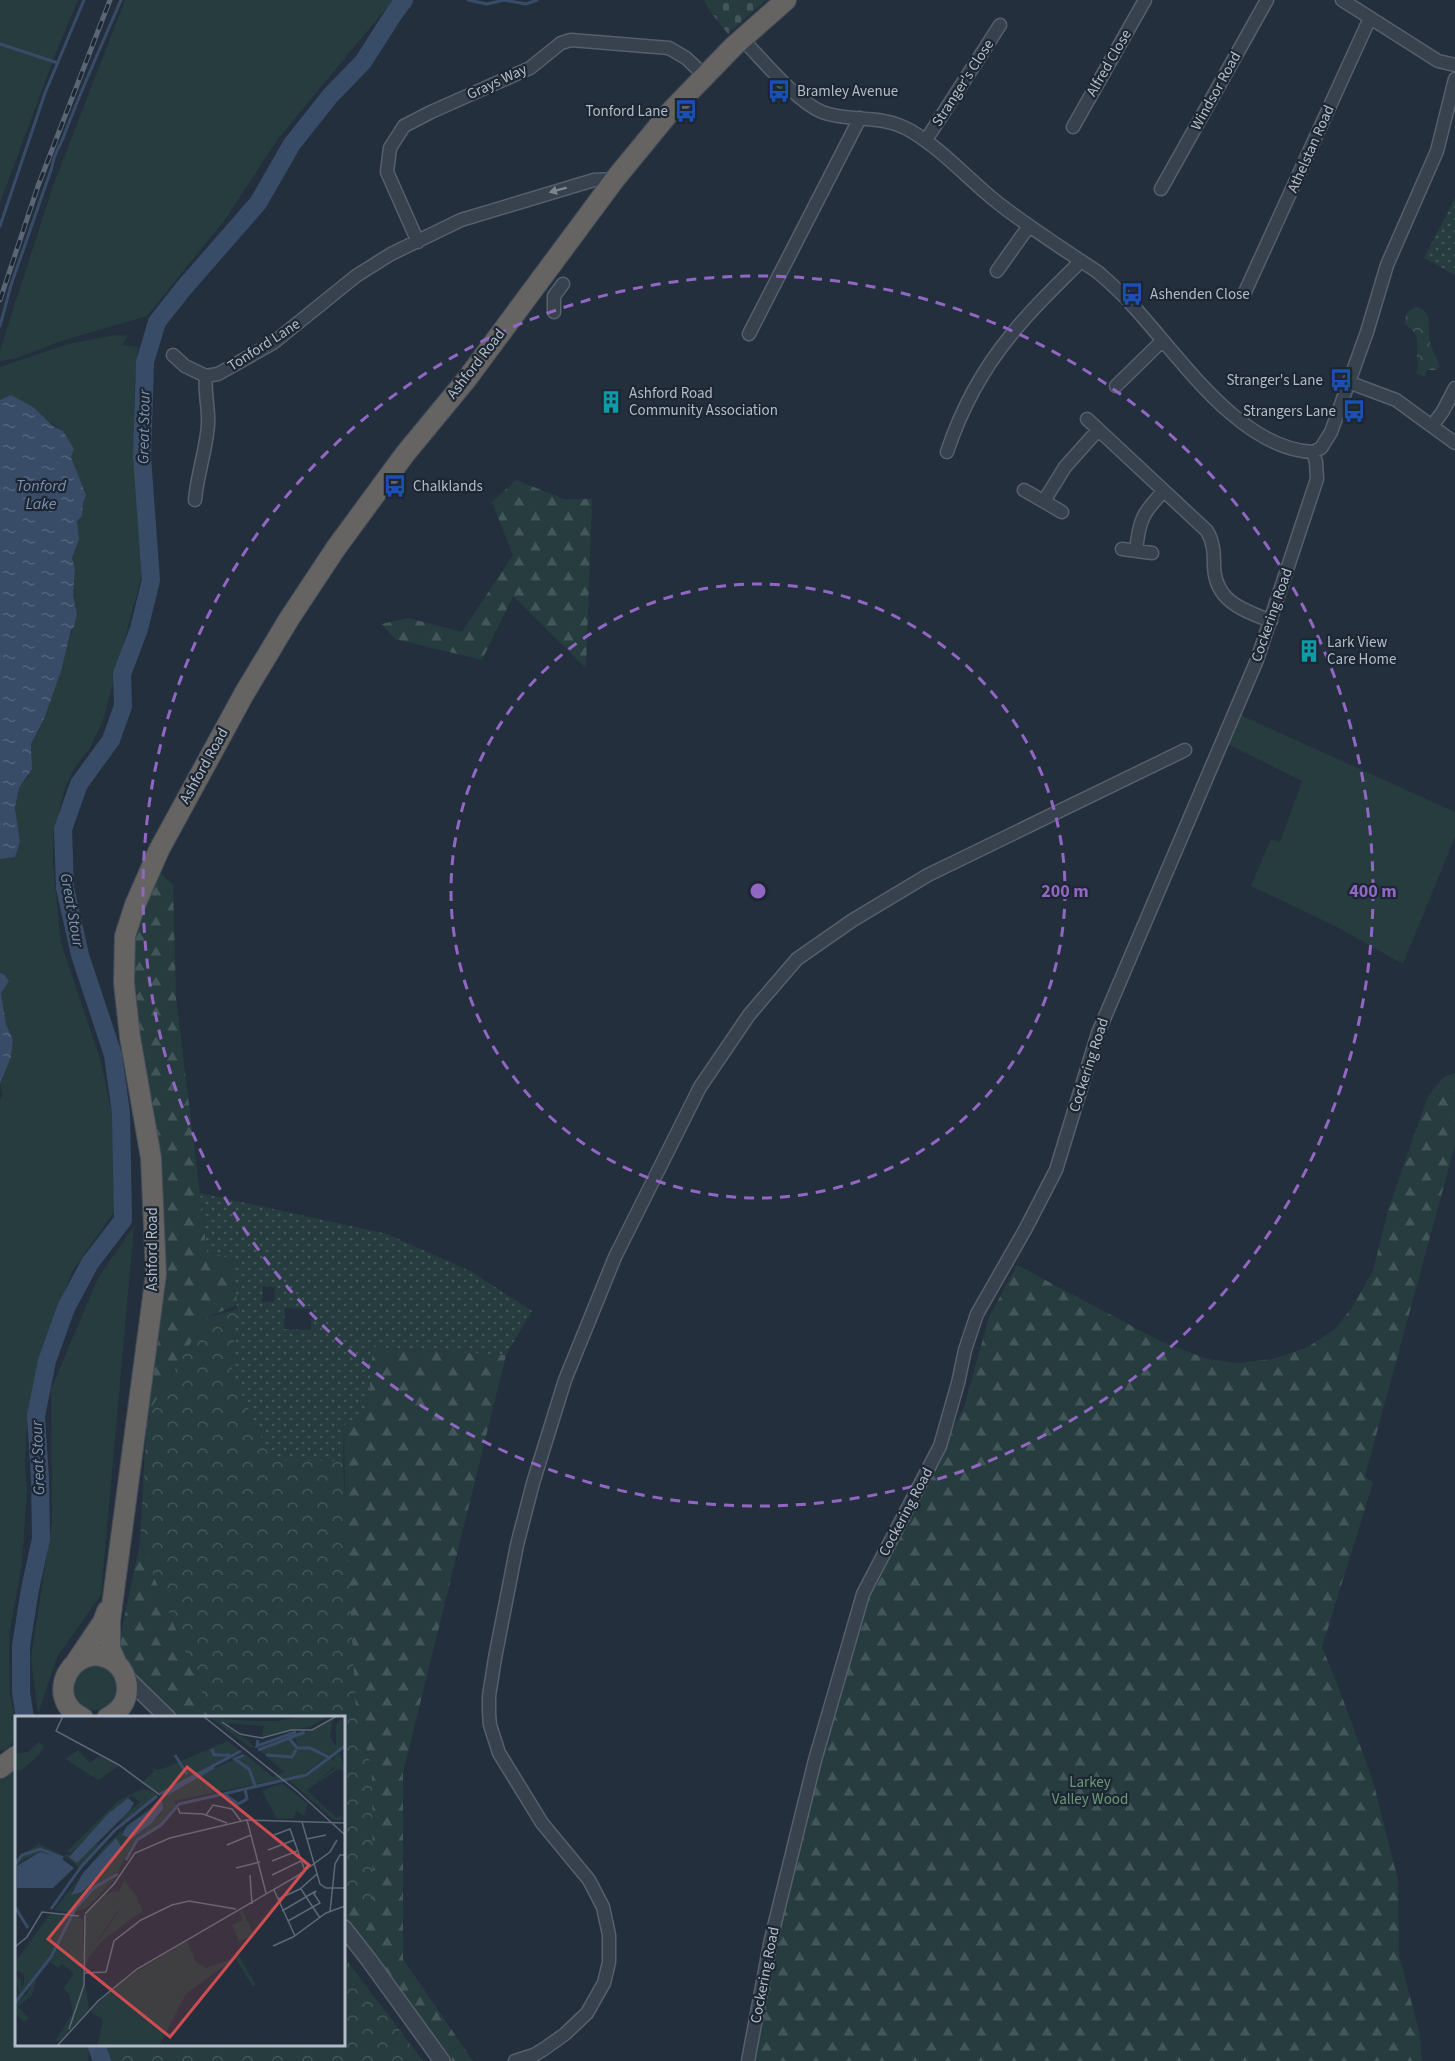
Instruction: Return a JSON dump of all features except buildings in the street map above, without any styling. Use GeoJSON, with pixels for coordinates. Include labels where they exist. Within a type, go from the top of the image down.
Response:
{"type":"FeatureCollection","features":[{"type":"Feature","properties":{"kind":"highway","name":"Ashford Road"},"geometry":{"type":"LineString","coordinates":[[121,1671],[110,1649],[108,1639],[156,1274],[151,1158],[130,1037],[124,983],[125,936],[135,905],[181,807],[243,694],[336,548],[398,464],[466,380],[615,179],[670,111],[704,75],[786,0]]}},
{"type":"Feature","properties":{"kind":"highway","name":"Ashford Road"},"geometry":{"type":"LineString","coordinates":[[64,1696],[65,1677],[103,1622],[113,1598]]}},
{"type":"Feature","properties":{"kind":"highway"},"geometry":{"type":"LineString","coordinates":[[76,1662],[92,1656],[110,1659],[121,1671],[127,1688],[126,1698],[114,1712]]}},
{"type":"Feature","properties":{"kind":"highway"},"geometry":{"type":"LineString","coordinates":[[58,1716],[64,1696]]}},
{"type":"Feature","properties":{"kind":"highway"},"geometry":{"type":"LineString","coordinates":[[64,1696],[73,1711],[80,1716]]}},
{"type":"Feature","properties":{"kind":"highway"},"geometry":{"type":"LineString","coordinates":[[0,1768],[15,1757]]}},
{"type":"Feature","properties":{"kind":"street","name":"Alfred Close"},"geometry":{"type":"LineString","coordinates":[[1073,127],[1145,0]]}},
{"type":"Feature","properties":{"kind":"street","name":"Windsor Road"},"geometry":{"type":"LineString","coordinates":[[1164,184],[1267,0]]}},
{"type":"Feature","properties":{"kind":"street"},"geometry":{"type":"LineString","coordinates":[[1342,0],[1438,61],[1455,65]]}},
{"type":"Feature","properties":{"kind":"street","name":"Athelstan Road"},"geometry":{"type":"LineString","coordinates":[[1245,292],[1370,18]]}},
{"type":"Feature","properties":{"kind":"street","name":"Stranger's Close"},"geometry":{"type":"LineString","coordinates":[[926,140],[1000,25]]}},
{"type":"Feature","properties":{"kind":"street"},"geometry":{"type":"LineString","coordinates":[[742,39],[811,106],[824,112],[873,118],[897,124],[926,140],[997,202],[1099,273],[1131,303],[1162,341],[1214,397],[1252,430],[1283,446],[1313,452],[1321,448],[1331,432],[1367,332],[1387,265],[1437,151],[1455,79]]}},
{"type":"Feature","properties":{"kind":"street","name":"Grays Way"},"geometry":{"type":"LineString","coordinates":[[418,242],[387,172],[390,148],[404,126],[530,68],[561,43],[571,40],[669,48],[686,58],[704,75]]}},
{"type":"Feature","properties":{"kind":"street"},"geometry":{"type":"LineString","coordinates":[[748,334],[860,118]]}},
{"type":"Feature","properties":{"kind":"street","name":"Tonford Lane"},"geometry":{"type":"LineString","coordinates":[[206,376],[218,374],[256,354],[290,330],[356,276],[391,254],[461,220],[594,180],[615,179]]}},
{"type":"Feature","properties":{"kind":"street"},"geometry":{"type":"LineString","coordinates":[[997,271],[1029,226]]}},
{"type":"Feature","properties":{"kind":"street"},"geometry":{"type":"LineString","coordinates":[[947,452],[955,427],[978,383],[1010,335],[1081,261]]}},
{"type":"Feature","properties":{"kind":"street"},"geometry":{"type":"LineString","coordinates":[[554,312],[554,296],[563,284]]}},
{"type":"Feature","properties":{"kind":"street"},"geometry":{"type":"LineString","coordinates":[[1116,386],[1162,341]]}},
{"type":"Feature","properties":{"kind":"street"},"geometry":{"type":"LineString","coordinates":[[172,355],[185,366],[206,376],[204,387],[208,424],[192,475],[195,500]]}},
{"type":"Feature","properties":{"kind":"street"},"geometry":{"type":"LineString","coordinates":[[1348,382],[1396,400],[1455,443]]}},
{"type":"Feature","properties":{"kind":"street"},"geometry":{"type":"LineString","coordinates":[[1432,426],[1455,388]]}},
{"type":"Feature","properties":{"kind":"street"},"geometry":{"type":"LineString","coordinates":[[1087,419],[1200,524],[1212,540],[1216,581],[1220,591],[1228,600],[1237,607],[1271,621]]}},
{"type":"Feature","properties":{"kind":"street"},"geometry":{"type":"LineString","coordinates":[[1044,501],[1065,467],[1098,430]]}},
{"type":"Feature","properties":{"kind":"street","name":"Cockering Road"},"geometry":{"type":"LineString","coordinates":[[748,2061],[771,1939],[815,1760],[863,1594],[940,1446],[958,1383],[964,1350],[977,1314],[1056,1170],[1098,1033],[1163,876],[1220,749],[1271,621],[1317,479],[1313,452]]}},
{"type":"Feature","properties":{"kind":"street"},"geometry":{"type":"LineString","coordinates":[[1024,490],[1062,513]]}},
{"type":"Feature","properties":{"kind":"street"},"geometry":{"type":"LineString","coordinates":[[1136,551],[1139,525],[1147,509],[1164,491]]}},
{"type":"Feature","properties":{"kind":"street"},"geometry":{"type":"LineString","coordinates":[[1122,549],[1152,553]]}},
{"type":"Feature","properties":{"kind":"street"},"geometry":{"type":"LineString","coordinates":[[515,2061],[544,2049],[565,2034],[587,2013],[604,1983],[609,1962],[609,1935],[603,1907],[589,1880],[542,1823],[499,1753],[490,1725],[489,1713],[495,1658],[519,1535],[566,1380],[615,1257],[700,1087],[748,1015],[797,959],[815,946],[928,875],[1185,750]]}},
{"type":"Feature","properties":{"kind":"street"},"geometry":{"type":"LineString","coordinates":[[121,1671],[164,1714]]}},
{"type":"Feature","properties":{"kind":"street"},"geometry":{"type":"LineString","coordinates":[[114,1712],[132,1705],[164,1714]]}},
{"type":"Feature","properties":{"kind":"street"},"geometry":{"type":"LineString","coordinates":[[345,1930],[442,2061]]}},
{"type":"Feature","properties":{"kind":"green space"},"geometry":{"type":"Polygon","coordinates":[[[0,0],[78,0],[0,203],[0,0]]]}},
{"type":"Feature","properties":{"kind":"green space"},"geometry":{"type":"Polygon","coordinates":[[[125,0],[393,0],[277,140],[227,217],[147,316],[61,341],[17,358],[0,361],[0,350],[53,186],[125,0]]]}},
{"type":"Feature","properties":{"kind":"green space"},"geometry":{"type":"Polygon","coordinates":[[[704,0],[766,0],[728,34],[704,0]]]}},
{"type":"Feature","properties":{"kind":"green space"},"geometry":{"type":"Polygon","coordinates":[[[1455,198],[1455,275],[1424,258],[1455,198]]]}},
{"type":"Feature","properties":{"kind":"green space"},"geometry":{"type":"Polygon","coordinates":[[[1416,307],[1427,315],[1431,345],[1440,367],[1427,370],[1425,377],[1416,373],[1418,366],[1417,337],[1405,324],[1407,313],[1416,307]]]}},
{"type":"Feature","properties":{"kind":"green space"},"geometry":{"type":"Polygon","coordinates":[[[116,335],[128,336],[122,345],[138,347],[134,423],[138,450],[142,575],[102,724],[65,788],[53,834],[53,865],[61,943],[101,1061],[113,1120],[119,1205],[73,1270],[39,1358],[26,1434],[27,1489],[22,1564],[9,1635],[10,1695],[15,1717],[15,1741],[5,1750],[0,1750],[0,1100],[2,1095],[0,1084],[11,1057],[13,1040],[6,1024],[1,992],[9,981],[4,974],[0,973],[0,859],[15,857],[20,842],[15,808],[19,788],[28,777],[31,744],[44,719],[77,614],[73,595],[75,569],[72,558],[79,539],[77,521],[82,516],[86,495],[71,457],[74,449],[63,431],[11,395],[0,400],[0,367],[68,344],[116,335]]]}},
{"type":"Feature","properties":{"kind":"green space"},"geometry":{"type":"Polygon","coordinates":[[[516,480],[564,499],[592,499],[586,668],[513,596],[482,660],[395,639],[382,624],[408,618],[462,632],[513,555],[492,502],[516,480]]]}},
{"type":"Feature","properties":{"kind":"green space"},"geometry":{"type":"Polygon","coordinates":[[[1238,714],[1455,812],[1455,837],[1403,964],[1333,925],[1251,886],[1271,839],[1280,842],[1302,781],[1225,743],[1238,714]]]}},
{"type":"Feature","properties":{"kind":"green space"},"geometry":{"type":"Polygon","coordinates":[[[160,873],[173,885],[176,998],[207,1252],[235,1258],[239,1304],[206,1318],[147,1415],[167,1274],[158,1155],[133,1018],[132,952],[138,923],[160,873]]]}},
{"type":"Feature","properties":{"kind":"green space","name":"Larkey Valley Wood"},"geometry":{"type":"Polygon","coordinates":[[[1455,1073],[1455,1145],[1365,1476],[1373,1483],[1322,1647],[1373,1781],[1398,1880],[1399,1955],[1419,2031],[1422,2061],[752,2061],[777,1931],[818,1761],[866,1595],[964,1407],[989,1317],[1017,1265],[1160,1341],[1207,1359],[1238,1363],[1273,1359],[1308,1347],[1335,1329],[1353,1306],[1373,1271],[1389,1207],[1428,1096],[1444,1077],[1455,1073]]]}},
{"type":"Feature","properties":{"kind":"green space"},"geometry":{"type":"Polygon","coordinates":[[[200,1193],[387,1234],[472,1272],[532,1311],[506,1355],[373,1347],[367,1414],[344,1425],[343,1461],[272,1460],[232,1373],[237,1305],[233,1259],[207,1252],[200,1193]],[[263,1286],[262,1302],[274,1302],[275,1287],[263,1286]],[[285,1308],[284,1329],[311,1330],[312,1309],[285,1308]]]}},
{"type":"Feature","properties":{"kind":"green space"},"geometry":{"type":"Polygon","coordinates":[[[134,1226],[101,1595],[57,1657],[38,1714],[31,1657],[52,1522],[51,1389],[98,1278],[134,1226]]]}},
{"type":"Feature","properties":{"kind":"green space"},"geometry":{"type":"Polygon","coordinates":[[[237,1309],[232,1373],[272,1459],[343,1461],[356,1715],[372,1769],[373,1925],[345,1887],[345,1716],[216,1716],[208,1706],[140,1543],[147,1415],[206,1318],[237,1309]]]}},
{"type":"Feature","properties":{"kind":"green space"},"geometry":{"type":"Polygon","coordinates":[[[373,1347],[506,1355],[403,1773],[403,1959],[473,2061],[447,2061],[382,1967],[345,1920],[345,1887],[372,1924],[372,1769],[356,1715],[346,1547],[344,1425],[367,1414],[373,1347]]]}},
{"type":"Feature","properties":{"kind":"green space"},"geometry":{"type":"Polygon","coordinates":[[[140,1543],[208,1705],[243,1716],[172,1716],[133,1678],[119,1643],[140,1543]]]}},
{"type":"Feature","properties":{"kind":"green space"},"geometry":{"type":"Polygon","coordinates":[[[95,1666],[104,1667],[111,1672],[116,1679],[116,1697],[111,1704],[104,1709],[95,1710],[86,1709],[79,1704],[74,1697],[73,1688],[74,1679],[79,1672],[86,1667],[95,1666]]]}},
{"type":"Feature","properties":{"kind":"green space"},"geometry":{"type":"Polygon","coordinates":[[[15,1767],[15,2046],[88,2046],[88,2061],[0,2061],[0,1777],[15,1767]]]}},
{"type":"Feature","properties":{"kind":"green space"},"geometry":{"type":"Polygon","coordinates":[[[345,1958],[423,2061],[106,2061],[102,2046],[345,2046],[345,1958]]]}},
{"type":"Feature","properties":{"kind":"water","name":"Tonford Lake"},"geometry":{"type":"Polygon","coordinates":[[[11,395],[33,407],[53,426],[63,431],[74,449],[71,457],[86,495],[82,516],[77,521],[79,539],[72,558],[75,569],[73,595],[77,614],[74,627],[71,630],[61,671],[44,719],[31,744],[32,769],[19,788],[15,808],[20,842],[15,857],[0,859],[0,400],[11,395]]]}},
{"type":"Feature","properties":{"kind":"water"},"geometry":{"type":"Polygon","coordinates":[[[0,973],[4,974],[9,981],[1,993],[6,1024],[13,1040],[11,1057],[0,1084],[0,973]]]}},
{"type":"Feature","properties":{"kind":"waterway"},"geometry":{"type":"LineString","coordinates":[[0,226],[45,93],[84,0]]}},
{"type":"Feature","properties":{"kind":"waterway"},"geometry":{"type":"LineString","coordinates":[[0,326],[11,285],[54,158],[121,0]]}},
{"type":"Feature","properties":{"kind":"waterway","name":"Great Stour"},"geometry":{"type":"LineString","coordinates":[[25,1716],[21,1692],[21,1646],[41,1539],[36,1416],[47,1361],[66,1308],[90,1263],[123,1220],[121,1113],[113,1055],[80,955],[65,888],[63,829],[79,784],[111,740],[123,706],[122,674],[139,629],[151,580],[142,457],[145,362],[157,322],[258,203],[292,144],[330,96],[363,62],[404,0]]}},
{"type":"Feature","properties":{"kind":"waterway"},"geometry":{"type":"LineString","coordinates":[[468,0],[487,4],[504,0],[526,4],[537,0]]}},
{"type":"Feature","properties":{"kind":"waterway"},"geometry":{"type":"LineString","coordinates":[[0,44],[58,63]]}},
{"type":"Feature","properties":{"kind":"waterway","name":"Great Stour"},"geometry":{"type":"LineString","coordinates":[[97,2046],[102,2061]]}},
{"type":"Feature","properties":{"kind":"railway"},"geometry":{"type":"LineString","coordinates":[[0,300],[38,186],[110,0]]}},
{"type":"Feature","properties":{"kind":"place","name":"Bramley Avenue"},"geometry":{"type":"Point","coordinates":[779,91]}},
{"type":"Feature","properties":{"kind":"place","name":"Tonford Lane"},"geometry":{"type":"Point","coordinates":[686,111]}},
{"type":"Feature","properties":{"kind":"place","name":"Ashenden Close"},"geometry":{"type":"Point","coordinates":[1132,294]}},
{"type":"Feature","properties":{"kind":"place","name":"Stranger's Lane"},"geometry":{"type":"Point","coordinates":[1341,380]}},
{"type":"Feature","properties":{"kind":"place","name":"Ashford Road Community Association"},"geometry":{"type":"Point","coordinates":[611,402]}},
{"type":"Feature","properties":{"kind":"place","name":"Strangers Lane"},"geometry":{"type":"Point","coordinates":[1354,411]}},
{"type":"Feature","properties":{"kind":"place","name":"Chalklands"},"geometry":{"type":"Point","coordinates":[395,486]}},
{"type":"Feature","properties":{"kind":"place","name":"Lark View Care Home"},"geometry":{"type":"Point","coordinates":[1309,651]}}]}
